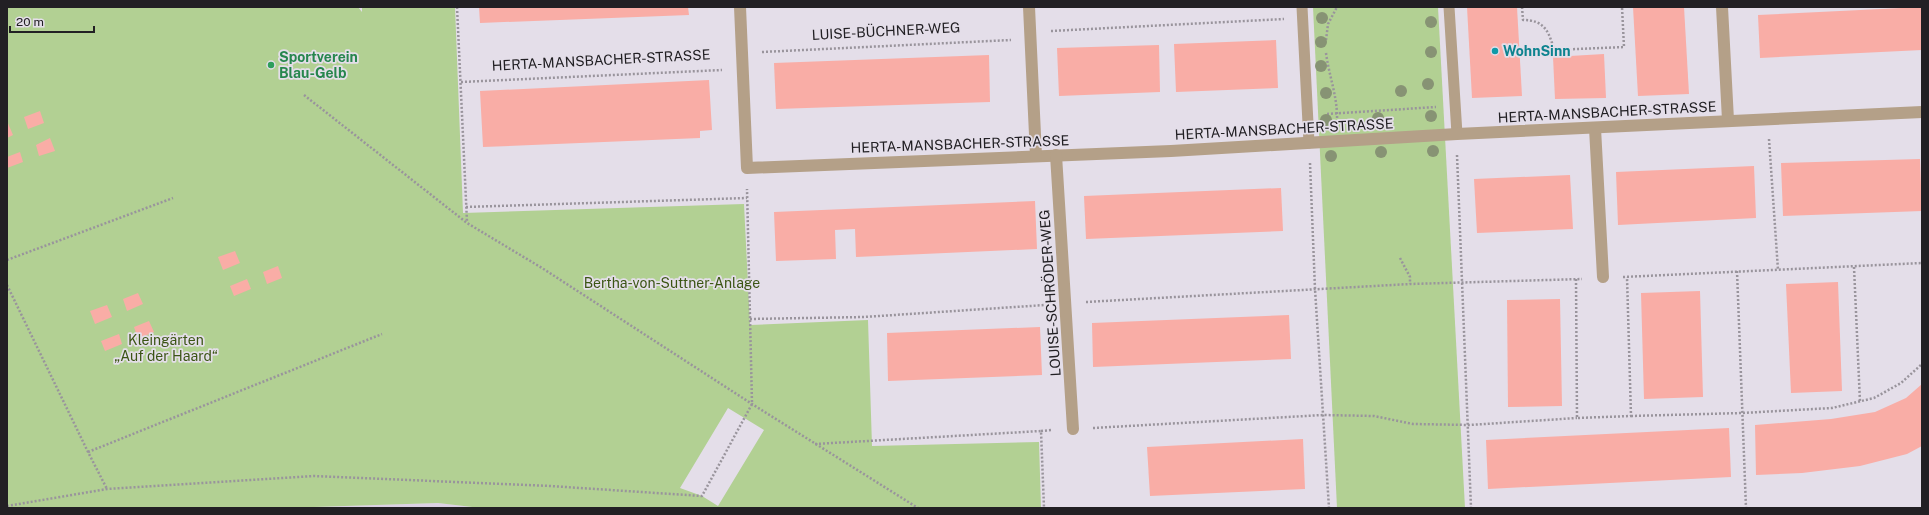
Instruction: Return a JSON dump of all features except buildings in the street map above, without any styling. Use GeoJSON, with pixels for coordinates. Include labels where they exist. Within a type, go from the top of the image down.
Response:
{"type":"FeatureCollection","features":[{"type":"Feature","properties":{"kind":"street"},"geometry":{"type":"LineString","coordinates":[[740,7],[746,168]]}},
{"type":"Feature","properties":{"kind":"street"},"geometry":{"type":"LineString","coordinates":[[1029,7],[1036,156]]}},
{"type":"Feature","properties":{"kind":"street"},"geometry":{"type":"LineString","coordinates":[[1722,7],[1728,120]]}},
{"type":"Feature","properties":{"kind":"street","name":"HERTA-MANSBACHER-STRASSE"},"geometry":{"type":"LineString","coordinates":[[746,168],[1171,151],[1457,134],[1768,118],[1922,112]]}},
{"type":"Feature","properties":{"kind":"street"},"geometry":{"type":"LineString","coordinates":[[1595,128],[1603,277]]}},
{"type":"Feature","properties":{"kind":"street","name":"LOUISE-SCHRÖDER-WEG"},"geometry":{"type":"LineString","coordinates":[[1056,155],[1073,429]]}},
{"type":"Feature","properties":{"kind":"lane"},"geometry":{"type":"LineString","coordinates":[[1302,7],[1309,143]]}},
{"type":"Feature","properties":{"kind":"lane"},"geometry":{"type":"LineString","coordinates":[[1449,7],[1454,106],[1457,134]]}},
{"type":"Feature","properties":{"kind":"path"},"geometry":{"type":"LineString","coordinates":[[457,7],[467,223]]}},
{"type":"Feature","properties":{"kind":"path"},"geometry":{"type":"LineString","coordinates":[[1326,42],[1328,24],[1337,7]]}},
{"type":"Feature","properties":{"kind":"path"},"geometry":{"type":"LineString","coordinates":[[1522,7],[1523,20],[1533,20],[1541,24],[1547,31],[1554,50],[1624,47],[1622,7]]}},
{"type":"Feature","properties":{"kind":"path","name":"LUISE-BÜCHNER-WEG"},"geometry":{"type":"LineString","coordinates":[[742,53],[1302,18]]}},
{"type":"Feature","properties":{"kind":"path"},"geometry":{"type":"LineString","coordinates":[[1326,48],[1329,72],[1336,96],[1337,113],[1333,142]]}},
{"type":"Feature","properties":{"kind":"path","name":"HERTA-MANSBACHER-STRASSE"},"geometry":{"type":"LineString","coordinates":[[461,82],[743,69]]}},
{"type":"Feature","properties":{"kind":"path"},"geometry":{"type":"LineString","coordinates":[[304,95],[467,223],[549,272],[752,404],[918,508]]}},
{"type":"Feature","properties":{"kind":"path"},"geometry":{"type":"LineString","coordinates":[[1308,115],[1454,106]]}},
{"type":"Feature","properties":{"kind":"path"},"geometry":{"type":"LineString","coordinates":[[1768,118],[1778,270]]}},
{"type":"Feature","properties":{"kind":"path"},"geometry":{"type":"LineString","coordinates":[[1457,134],[1471,508]]}},
{"type":"Feature","properties":{"kind":"path"},"geometry":{"type":"LineString","coordinates":[[1309,143],[1315,288],[1329,508]]}},
{"type":"Feature","properties":{"kind":"path"},"geometry":{"type":"LineString","coordinates":[[7,506],[107,488],[314,476],[550,486],[702,496],[752,404],[746,168]]}},
{"type":"Feature","properties":{"kind":"path"},"geometry":{"type":"LineString","coordinates":[[7,260],[173,198]]}},
{"type":"Feature","properties":{"kind":"path"},"geometry":{"type":"LineString","coordinates":[[466,207],[747,198]]}},
{"type":"Feature","properties":{"kind":"path"},"geometry":{"type":"LineString","coordinates":[[1400,258],[1410,277],[1410,284]]}},
{"type":"Feature","properties":{"kind":"path"},"geometry":{"type":"LineString","coordinates":[[1631,416],[1627,277],[1922,264]]}},
{"type":"Feature","properties":{"kind":"path"},"geometry":{"type":"LineString","coordinates":[[1854,267],[1860,402]]}},
{"type":"Feature","properties":{"kind":"path"},"geometry":{"type":"LineString","coordinates":[[1737,271],[1746,508]]}},
{"type":"Feature","properties":{"kind":"path"},"geometry":{"type":"LineString","coordinates":[[750,319],[864,318],[1066,303],[1315,288],[1576,279],[1577,418]]}},
{"type":"Feature","properties":{"kind":"path"},"geometry":{"type":"LineString","coordinates":[[7,285],[107,488]]}},
{"type":"Feature","properties":{"kind":"path"},"geometry":{"type":"LineString","coordinates":[[88,452],[382,334]]}},
{"type":"Feature","properties":{"kind":"path"},"geometry":{"type":"LineString","coordinates":[[1073,429],[1323,415],[1374,416],[1413,424],[1469,424],[1577,418],[1742,413],[1832,408],[1874,398],[1901,383],[1922,364]]}},
{"type":"Feature","properties":{"kind":"path"},"geometry":{"type":"LineString","coordinates":[[815,444],[1041,431],[1044,508]]}},
{"type":"Feature","properties":{"kind":"shaded area"},"geometry":{"type":"Polygon","coordinates":[[[438,503],[481,508],[283,508],[438,503]]]}},
{"type":"Feature","properties":{"kind":"green space"},"geometry":{"type":"Polygon","coordinates":[[[7,7],[358,7],[362,12],[362,7],[455,7],[463,213],[744,204],[750,325],[868,320],[872,446],[1039,442],[1041,508],[481,508],[438,503],[283,508],[7,508],[7,7]],[[728,408],[680,488],[702,496],[718,506],[764,430],[728,408]]]}},
{"type":"Feature","properties":{"kind":"green space"},"geometry":{"type":"Polygon","coordinates":[[[1313,7],[1438,7],[1465,508],[1337,508],[1313,7]]]}},
{"type":"Feature","properties":{"kind":"place","name":"WohnSinn"},"geometry":{"type":"Point","coordinates":[1495,51]}},
{"type":"Feature","properties":{"kind":"place","name":"Sportverein Blau-Gelb"},"geometry":{"type":"Point","coordinates":[271,65]}},
{"type":"Feature","properties":{"kind":"park label","name":"Bertha-von-Suttner-Anlage"},"geometry":{"type":"Point","coordinates":[672,283]}},
{"type":"Feature","properties":{"kind":"park label","name":"Kleingärten „Auf der Haard“"},"geometry":{"type":"Point","coordinates":[166,348]}}]}
